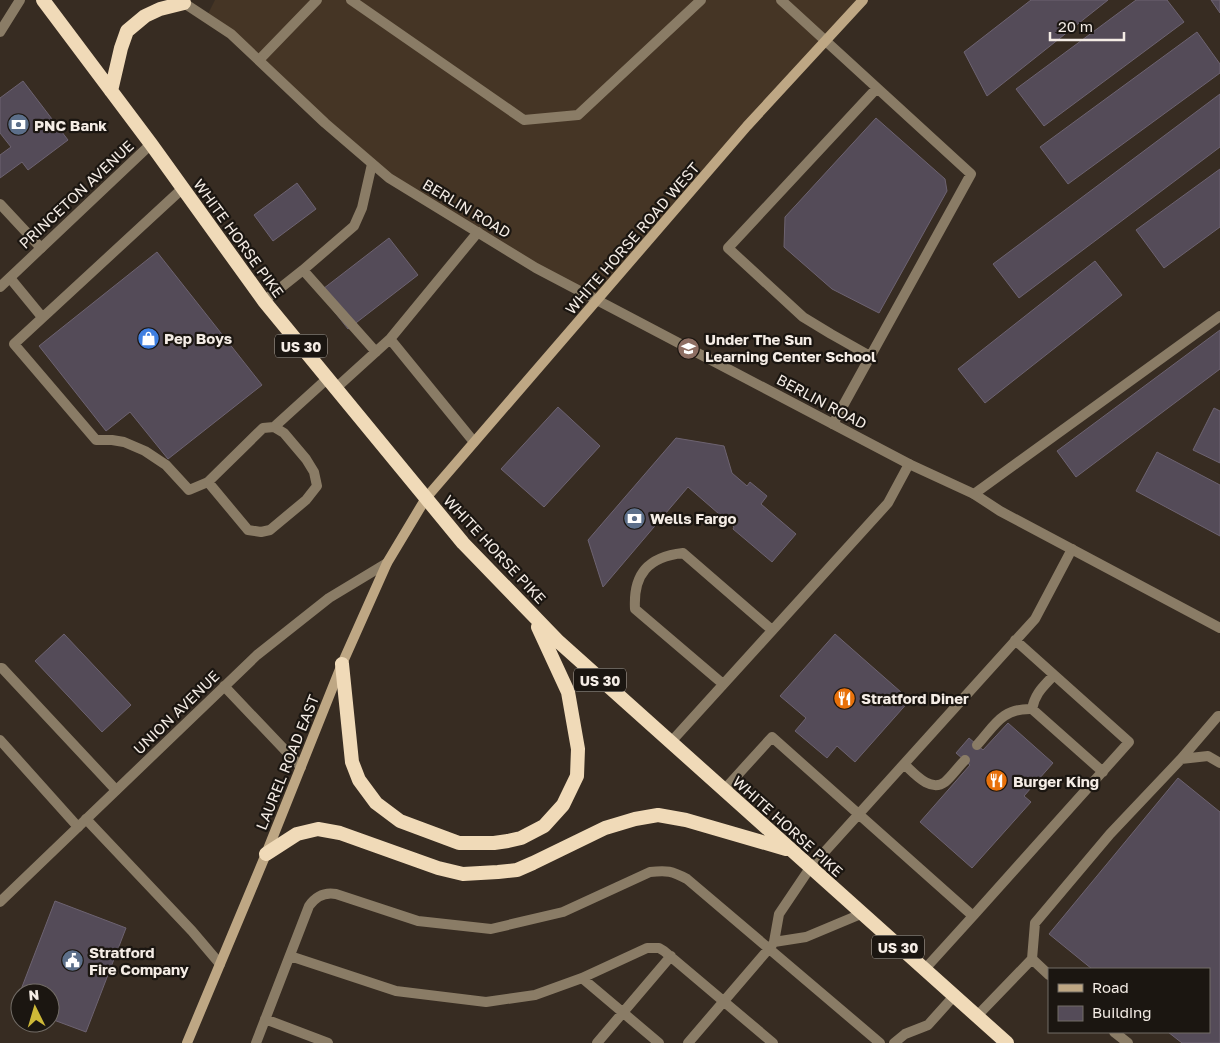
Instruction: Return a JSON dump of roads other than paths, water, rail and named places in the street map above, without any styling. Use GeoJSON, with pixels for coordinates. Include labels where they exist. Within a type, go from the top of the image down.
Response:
{"type":"FeatureCollection","features":[{"type":"Feature","properties":{"kind":"highway","name":"WHITE HORSE PIKE"},"geometry":{"type":"LineString","coordinates":[[43,0],[151,144],[264,301],[463,543],[559,642],[723,791],[1007,1043]]}},
{"type":"Feature","properties":{"kind":"highway"},"geometry":{"type":"LineString","coordinates":[[111,91],[127,31],[145,16],[180,2]]}},
{"type":"Feature","properties":{"kind":"highway"},"geometry":{"type":"LineString","coordinates":[[342,664],[352,762],[359,780],[376,803],[400,821],[459,843],[494,843],[521,838],[544,826],[563,805],[577,776],[578,748],[568,692],[532,614]]}},
{"type":"Feature","properties":{"kind":"highway"},"geometry":{"type":"LineString","coordinates":[[266,854],[298,834],[318,830],[340,833],[438,868],[463,874],[498,872],[517,870],[605,828],[635,818],[658,815],[686,820],[790,850]]}},
{"type":"Feature","properties":{"kind":"main road","name":"WHITE HORSE ROAD WEST"},"geometry":{"type":"LineString","coordinates":[[426,498],[747,126],[863,0]]}},
{"type":"Feature","properties":{"kind":"main road","name":"LAUREL ROAD EAST"},"geometry":{"type":"LineString","coordinates":[[187,1043],[266,854],[342,664],[387,563],[426,498]]}},
{"type":"Feature","properties":{"kind":"street"},"geometry":{"type":"LineString","coordinates":[[0,32],[20,0]]}},
{"type":"Feature","properties":{"kind":"street"},"geometry":{"type":"LineString","coordinates":[[259,60],[317,0]]}},
{"type":"Feature","properties":{"kind":"street"},"geometry":{"type":"LineString","coordinates":[[351,0],[524,120],[578,115],[701,0]]}},
{"type":"Feature","properties":{"kind":"street"},"geometry":{"type":"LineString","coordinates":[[781,0],[971,174],[833,424]]}},
{"type":"Feature","properties":{"kind":"street","name":"BERLIN ROAD"},"geometry":{"type":"LineString","coordinates":[[180,2],[231,34],[325,123],[389,178],[536,268],[909,464],[974,494],[1000,511],[1220,628]]}},
{"type":"Feature","properties":{"kind":"street"},"geometry":{"type":"LineString","coordinates":[[870,356],[803,317],[728,248],[877,88]]}},
{"type":"Feature","properties":{"kind":"street","name":"PRINCETON AVENUE"},"geometry":{"type":"LineString","coordinates":[[0,287],[151,144]]}},
{"type":"Feature","properties":{"kind":"street"},"geometry":{"type":"LineString","coordinates":[[264,301],[354,226],[362,208],[372,164]]}},
{"type":"Feature","properties":{"kind":"street"},"geometry":{"type":"LineString","coordinates":[[183,188],[14,344],[96,440],[124,442],[145,451],[166,465],[189,490],[208,482],[263,428],[274,427],[390,340],[478,232]]}},
{"type":"Feature","properties":{"kind":"street"},"geometry":{"type":"LineString","coordinates":[[0,204],[41,248]]}},
{"type":"Feature","properties":{"kind":"street"},"geometry":{"type":"LineString","coordinates":[[303,270],[376,352]]}},
{"type":"Feature","properties":{"kind":"street"},"geometry":{"type":"LineString","coordinates":[[10,278],[42,317]]}},
{"type":"Feature","properties":{"kind":"street"},"geometry":{"type":"LineString","coordinates":[[974,494],[1220,316]]}},
{"type":"Feature","properties":{"kind":"street"},"geometry":{"type":"LineString","coordinates":[[390,340],[474,442]]}},
{"type":"Feature","properties":{"kind":"street"},"geometry":{"type":"LineString","coordinates":[[208,482],[248,530],[261,532],[270,530],[306,500],[316,486],[314,472],[306,459],[284,433],[274,427]]}},
{"type":"Feature","properties":{"kind":"street"},"geometry":{"type":"LineString","coordinates":[[670,742],[888,503],[909,464]]}},
{"type":"Feature","properties":{"kind":"street"},"geometry":{"type":"LineString","coordinates":[[688,1043],[771,945],[779,914],[810,868],[1035,619],[1072,549]]}},
{"type":"Feature","properties":{"kind":"street"},"geometry":{"type":"LineString","coordinates":[[723,684],[635,609],[634,595],[645,569],[656,560],[669,555],[683,553],[772,630]]}},
{"type":"Feature","properties":{"kind":"street","name":"UNION AVENUE"},"geometry":{"type":"LineString","coordinates":[[0,902],[257,654],[328,598],[387,563]]}},
{"type":"Feature","properties":{"kind":"street"},"geometry":{"type":"LineString","coordinates":[[924,970],[1129,742],[1015,640]]}},
{"type":"Feature","properties":{"kind":"street"},"geometry":{"type":"LineString","coordinates":[[0,668],[116,790]]}},
{"type":"Feature","properties":{"kind":"street"},"geometry":{"type":"LineString","coordinates":[[1032,709],[1038,691],[1054,674]]}},
{"type":"Feature","properties":{"kind":"street"},"geometry":{"type":"LineString","coordinates":[[224,686],[301,767]]}},
{"type":"Feature","properties":{"kind":"street"},"geometry":{"type":"LineString","coordinates":[[977,745],[1004,715],[1013,711],[1032,709],[1103,772]]}},
{"type":"Feature","properties":{"kind":"street"},"geometry":{"type":"LineString","coordinates":[[976,1016],[1032,959],[1035,923],[1110,834],[1220,716]]}},
{"type":"Feature","properties":{"kind":"street"},"geometry":{"type":"LineString","coordinates":[[723,791],[772,737],[973,916]]}},
{"type":"Feature","properties":{"kind":"street"},"geometry":{"type":"LineString","coordinates":[[0,740],[78,827]]}},
{"type":"Feature","properties":{"kind":"street"},"geometry":{"type":"LineString","coordinates":[[1181,759],[1208,756],[1220,764]]}},
{"type":"Feature","properties":{"kind":"street"},"geometry":{"type":"LineString","coordinates":[[904,764],[922,780],[933,785],[945,782],[964,760]]}},
{"type":"Feature","properties":{"kind":"street"},"geometry":{"type":"LineString","coordinates":[[86,820],[192,931],[220,964]]}},
{"type":"Feature","properties":{"kind":"street"},"geometry":{"type":"LineString","coordinates":[[256,1043],[310,906],[313,901],[324,894],[336,894],[418,921],[491,929],[563,912],[650,872],[663,870],[676,873],[687,879],[771,945],[880,1043]]}},
{"type":"Feature","properties":{"kind":"street"},"geometry":{"type":"LineString","coordinates":[[771,945],[806,937],[862,914]]}},
{"type":"Feature","properties":{"kind":"street"},"geometry":{"type":"LineString","coordinates":[[290,956],[396,991],[486,1002],[535,995],[582,978],[647,948],[659,948],[671,956],[773,1043]]}},
{"type":"Feature","properties":{"kind":"street"},"geometry":{"type":"LineString","coordinates":[[597,1043],[671,956]]}},
{"type":"Feature","properties":{"kind":"street"},"geometry":{"type":"LineString","coordinates":[[1032,959],[1048,974]]}},
{"type":"Feature","properties":{"kind":"street"},"geometry":{"type":"LineString","coordinates":[[582,978],[659,1043]]}},
{"type":"Feature","properties":{"kind":"street"},"geometry":{"type":"LineString","coordinates":[[894,1043],[905,1034],[928,1025],[954,996]]}},
{"type":"Feature","properties":{"kind":"street"},"geometry":{"type":"LineString","coordinates":[[265,1019],[328,1043]]}},
{"type":"Feature","properties":{"kind":"street"},"geometry":{"type":"LineString","coordinates":[[1115,1033],[1128,1043]]}},
{"type":"Feature","properties":{"kind":"place","name":"PNC Bank"},"geometry":{"type":"Point","coordinates":[18,125]}},
{"type":"Feature","properties":{"kind":"place","name":"Pep Boys"},"geometry":{"type":"Point","coordinates":[148,338]}},
{"type":"Feature","properties":{"kind":"place","name":"Under The Sun Learning Center School"},"geometry":{"type":"Point","coordinates":[689,348]}},
{"type":"Feature","properties":{"kind":"place","name":"Wells Fargo"},"geometry":{"type":"Point","coordinates":[634,518]}},
{"type":"Feature","properties":{"kind":"place","name":"Stratford Diner"},"geometry":{"type":"Point","coordinates":[845,698]}},
{"type":"Feature","properties":{"kind":"place","name":"Burger King"},"geometry":{"type":"Point","coordinates":[997,781]}},
{"type":"Feature","properties":{"kind":"place","name":"Stratford Fire Company"},"geometry":{"type":"Point","coordinates":[73,961]}}]}
